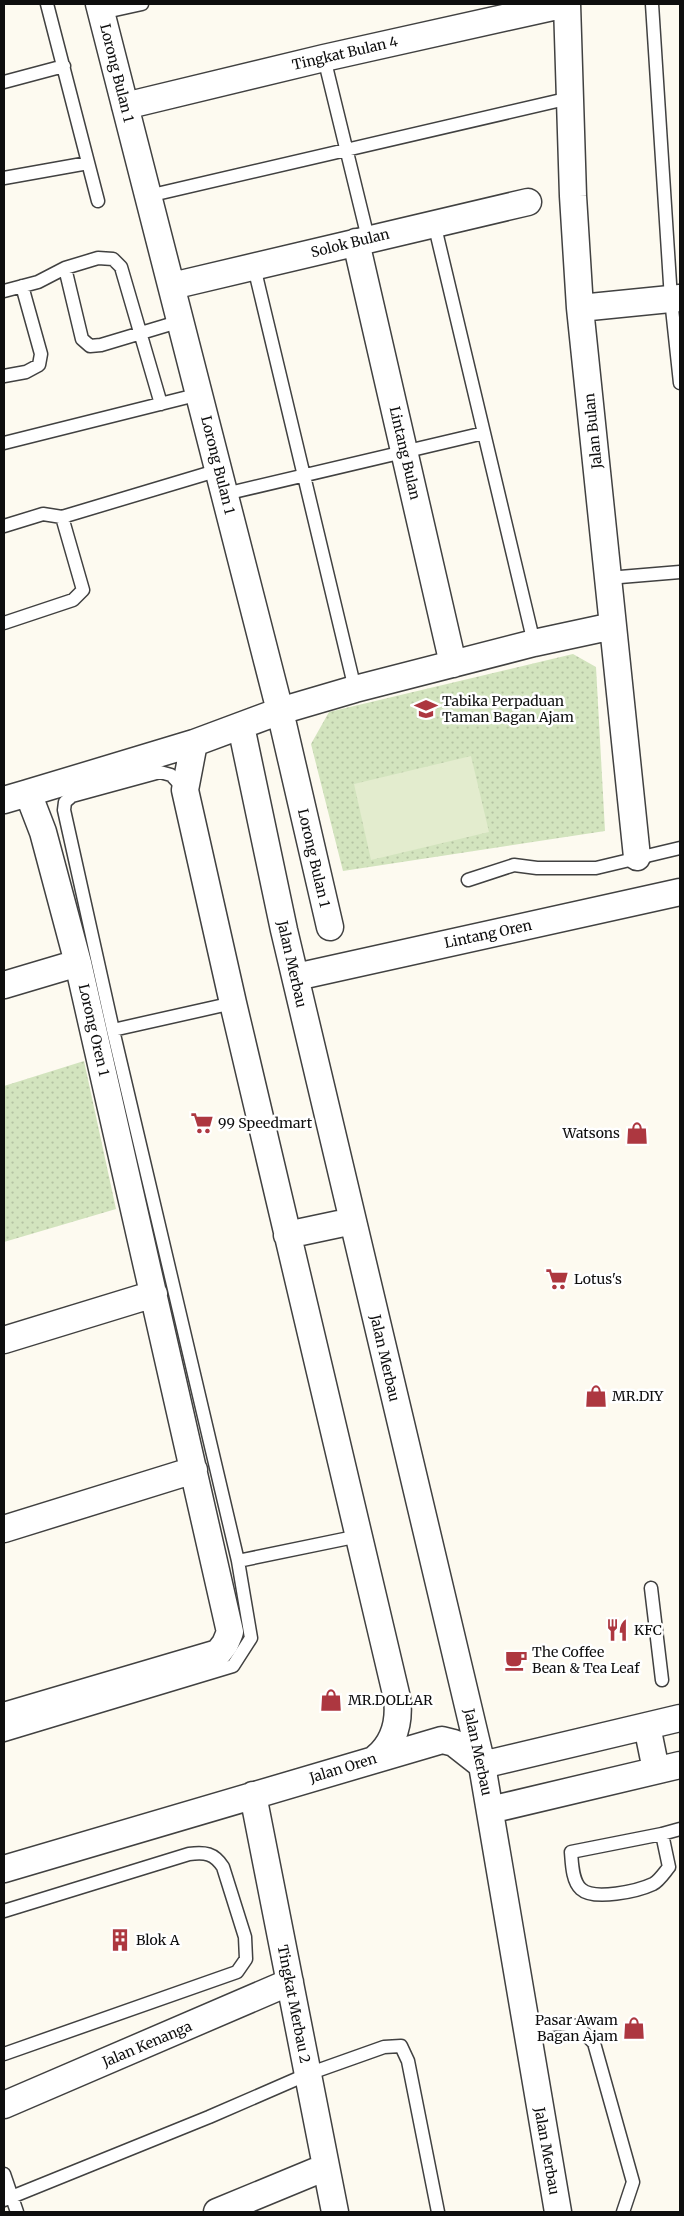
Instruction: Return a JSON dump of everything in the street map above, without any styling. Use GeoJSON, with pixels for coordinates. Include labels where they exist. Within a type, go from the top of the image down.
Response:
{"type":"FeatureCollection","features":[{"type":"Feature","properties":{"kind":"street","name":"Tingkat Bulan 4"},"geometry":{"type":"LineString","coordinates":[[125,106],[324,58],[567,4]]}},
{"type":"Feature","properties":{"kind":"street","name":"Jalan Bulan"},"geometry":{"type":"LineString","coordinates":[[567,4],[573,196],[580,308],[637,858]]}},
{"type":"Feature","properties":{"kind":"street","name":"Lorong Bulan 1"},"geometry":{"type":"LineString","coordinates":[[100,9],[280,711],[330,927]]}},
{"type":"Feature","properties":{"kind":"street","name":"Solok Bulan"},"geometry":{"type":"LineString","coordinates":[[172,286],[528,202]]}},
{"type":"Feature","properties":{"kind":"street","name":"Lintang Bulan"},"geometry":{"type":"LineString","coordinates":[[362,240],[405,451],[453,664]]}},
{"type":"Feature","properties":{"kind":"street"},"geometry":{"type":"LineString","coordinates":[[580,308],[676,298]]}},
{"type":"Feature","properties":{"kind":"street"},"geometry":{"type":"LineString","coordinates":[[16,796],[194,743],[280,711],[355,689],[534,643],[613,626]]}},
{"type":"Feature","properties":{"kind":"street","name":"Jalan Merbau"},"geometry":{"type":"LineString","coordinates":[[241,726],[296,977],[482,1764],[558,2212]]}},
{"type":"Feature","properties":{"kind":"street"},"geometry":{"type":"LineString","coordinates":[[194,743],[185,790],[398,1707],[396,1727],[392,1738],[386,1750],[376,1758]]}},
{"type":"Feature","properties":{"kind":"street","name":"Lorong Oren 1"},"geometry":{"type":"LineString","coordinates":[[4,1716],[218,1653],[225,1644],[230,1632],[78,963],[43,832],[16,796]]}},
{"type":"Feature","properties":{"kind":"street","name":"Lintang Oren"},"geometry":{"type":"LineString","coordinates":[[296,977],[680,892]]}},
{"type":"Feature","properties":{"kind":"street"},"geometry":{"type":"LineString","coordinates":[[4,985],[78,963]]}},
{"type":"Feature","properties":{"kind":"street"},"geometry":{"type":"LineString","coordinates":[[287,1235],[353,1221]]}},
{"type":"Feature","properties":{"kind":"street"},"geometry":{"type":"LineString","coordinates":[[4,1340],[154,1294]]}},
{"type":"Feature","properties":{"kind":"street"},"geometry":{"type":"LineString","coordinates":[[4,1529],[194,1470]]}},
{"type":"Feature","properties":{"kind":"street"},"geometry":{"type":"LineString","coordinates":[[482,1764],[680,1718]]}},
{"type":"Feature","properties":{"kind":"street"},"geometry":{"type":"LineString","coordinates":[[490,1810],[668,1768],[647,1726]]}},
{"type":"Feature","properties":{"kind":"street","name":"Jalan Oren"},"geometry":{"type":"LineString","coordinates":[[4,1869],[442,1740],[454,1744],[482,1764]]}},
{"type":"Feature","properties":{"kind":"street","name":"Tingkat Merbau 2"},"geometry":{"type":"LineString","coordinates":[[253,1795],[335,2212]]}},
{"type":"Feature","properties":{"kind":"street","name":"Jalan Kenanga"},"geometry":{"type":"LineString","coordinates":[[4,2105],[290,1982]]}},
{"type":"Feature","properties":{"kind":"street"},"geometry":{"type":"LineString","coordinates":[[217,2212],[326,2167]]}},
{"type":"Feature","properties":{"kind":"lane"},"geometry":{"type":"LineString","coordinates":[[47,4],[98,200]]}},
{"type":"Feature","properties":{"kind":"lane"},"geometry":{"type":"LineString","coordinates":[[100,9],[142,4]]}},
{"type":"Feature","properties":{"kind":"lane"},"geometry":{"type":"LineString","coordinates":[[652,4],[676,298],[680,383]]}},
{"type":"Feature","properties":{"kind":"lane"},"geometry":{"type":"LineString","coordinates":[[324,58],[345,150],[362,240]]}},
{"type":"Feature","properties":{"kind":"lane"},"geometry":{"type":"LineString","coordinates":[[4,82],[64,66]]}},
{"type":"Feature","properties":{"kind":"lane"},"geometry":{"type":"LineString","coordinates":[[148,196],[570,98]]}},
{"type":"Feature","properties":{"kind":"lane"},"geometry":{"type":"LineString","coordinates":[[4,178],[88,163]]}},
{"type":"Feature","properties":{"kind":"lane"},"geometry":{"type":"LineString","coordinates":[[434,223],[534,643]]}},
{"type":"Feature","properties":{"kind":"lane"},"geometry":{"type":"LineString","coordinates":[[4,291],[38,282],[65,268],[98,258],[113,259],[121,268],[161,404]]}},
{"type":"Feature","properties":{"kind":"lane"},"geometry":{"type":"LineString","coordinates":[[254,267],[355,689]]}},
{"type":"Feature","properties":{"kind":"lane"},"geometry":{"type":"LineString","coordinates":[[65,268],[82,339],[90,346],[102,345],[181,321]]}},
{"type":"Feature","properties":{"kind":"lane"},"geometry":{"type":"LineString","coordinates":[[4,376],[26,372],[39,365],[41,354],[22,286]]}},
{"type":"Feature","properties":{"kind":"lane"},"geometry":{"type":"LineString","coordinates":[[4,443],[200,394]]}},
{"type":"Feature","properties":{"kind":"lane"},"geometry":{"type":"LineString","coordinates":[[4,526],[43,514],[62,517],[222,482],[305,475],[484,433]]}},
{"type":"Feature","properties":{"kind":"lane"},"geometry":{"type":"LineString","coordinates":[[4,624],[73,600],[83,590],[62,517]]}},
{"type":"Feature","properties":{"kind":"lane"},"geometry":{"type":"LineString","coordinates":[[608,578],[680,572]]}},
{"type":"Feature","properties":{"kind":"lane"},"geometry":{"type":"LineString","coordinates":[[4,1735],[233,1666],[251,1638],[238,1561],[113,1030],[64,810],[65,802],[72,796],[160,772],[170,775],[185,790]]}},
{"type":"Feature","properties":{"kind":"lane"},"geometry":{"type":"LineString","coordinates":[[468,880],[514,865],[545,868],[596,868],[680,848]]}},
{"type":"Feature","properties":{"kind":"lane"},"geometry":{"type":"LineString","coordinates":[[113,1030],[233,1003]]}},
{"type":"Feature","properties":{"kind":"lane"},"geometry":{"type":"LineString","coordinates":[[238,1561],[359,1536]]}},
{"type":"Feature","properties":{"kind":"lane"},"geometry":{"type":"LineString","coordinates":[[651,1588],[662,1680]]}},
{"type":"Feature","properties":{"kind":"lane"},"geometry":{"type":"LineString","coordinates":[[662,1834],[669,1867],[655,1884],[625,1893],[591,1894],[581,1889],[575,1880],[571,1852],[680,1829]]}},
{"type":"Feature","properties":{"kind":"lane"},"geometry":{"type":"LineString","coordinates":[[4,1911],[189,1854],[204,1852],[217,1857],[223,1867],[245,1937],[246,1959],[237,1972],[4,2054]]}},
{"type":"Feature","properties":{"kind":"lane"},"geometry":{"type":"LineString","coordinates":[[526,2028],[558,2024],[577,2026],[594,2043],[633,2182],[623,2212]]}},
{"type":"Feature","properties":{"kind":"lane"},"geometry":{"type":"LineString","coordinates":[[8,2198],[209,2117],[308,2074],[384,2047],[401,2046],[408,2061],[438,2212]]}},
{"type":"Feature","properties":{"kind":"lane"},"geometry":{"type":"LineString","coordinates":[[4,2174],[8,2198],[16,2212]]}},
{"type":"Feature","properties":{"kind":"green space"},"geometry":{"type":"Polygon","coordinates":[[[573,654],[596,667],[605,831],[343,871],[311,744],[329,712],[573,654]]]}},
{"type":"Feature","properties":{"kind":"green space"},"geometry":{"type":"Polygon","coordinates":[[[471,756],[489,832],[371,860],[354,784],[471,756]]]}},
{"type":"Feature","properties":{"kind":"green space"},"geometry":{"type":"Polygon","coordinates":[[[84,1061],[116,1209],[4,1242],[4,1086],[84,1061]]]}},
{"type":"Feature","properties":{"kind":"place","name":"Tabika Perpaduan Taman Bagan Ajam"},"geometry":{"type":"Point","coordinates":[426,709]}},
{"type":"Feature","properties":{"kind":"place","name":"99 Speedmart"},"geometry":{"type":"Point","coordinates":[202,1123]}},
{"type":"Feature","properties":{"kind":"place","name":"Watsons"},"geometry":{"type":"Point","coordinates":[637,1133]}},
{"type":"Feature","properties":{"kind":"place","name":"Lotus's"},"geometry":{"type":"Point","coordinates":[557,1279]}},
{"type":"Feature","properties":{"kind":"place","name":"MR.DIY"},"geometry":{"type":"Point","coordinates":[596,1396]}},
{"type":"Feature","properties":{"kind":"place","name":"KFC"},"geometry":{"type":"Point","coordinates":[617,1630]}},
{"type":"Feature","properties":{"kind":"place","name":"The Coffee Bean & Tea Leaf"},"geometry":{"type":"Point","coordinates":[516,1660]}},
{"type":"Feature","properties":{"kind":"place","name":"MR.DOLLAR"},"geometry":{"type":"Point","coordinates":[331,1700]}},
{"type":"Feature","properties":{"kind":"place","name":"Blok A"},"geometry":{"type":"Point","coordinates":[120,1940]}},
{"type":"Feature","properties":{"kind":"place","name":"Pasar Awam Bagan Ajam"},"geometry":{"type":"Point","coordinates":[634,2028]}}]}
